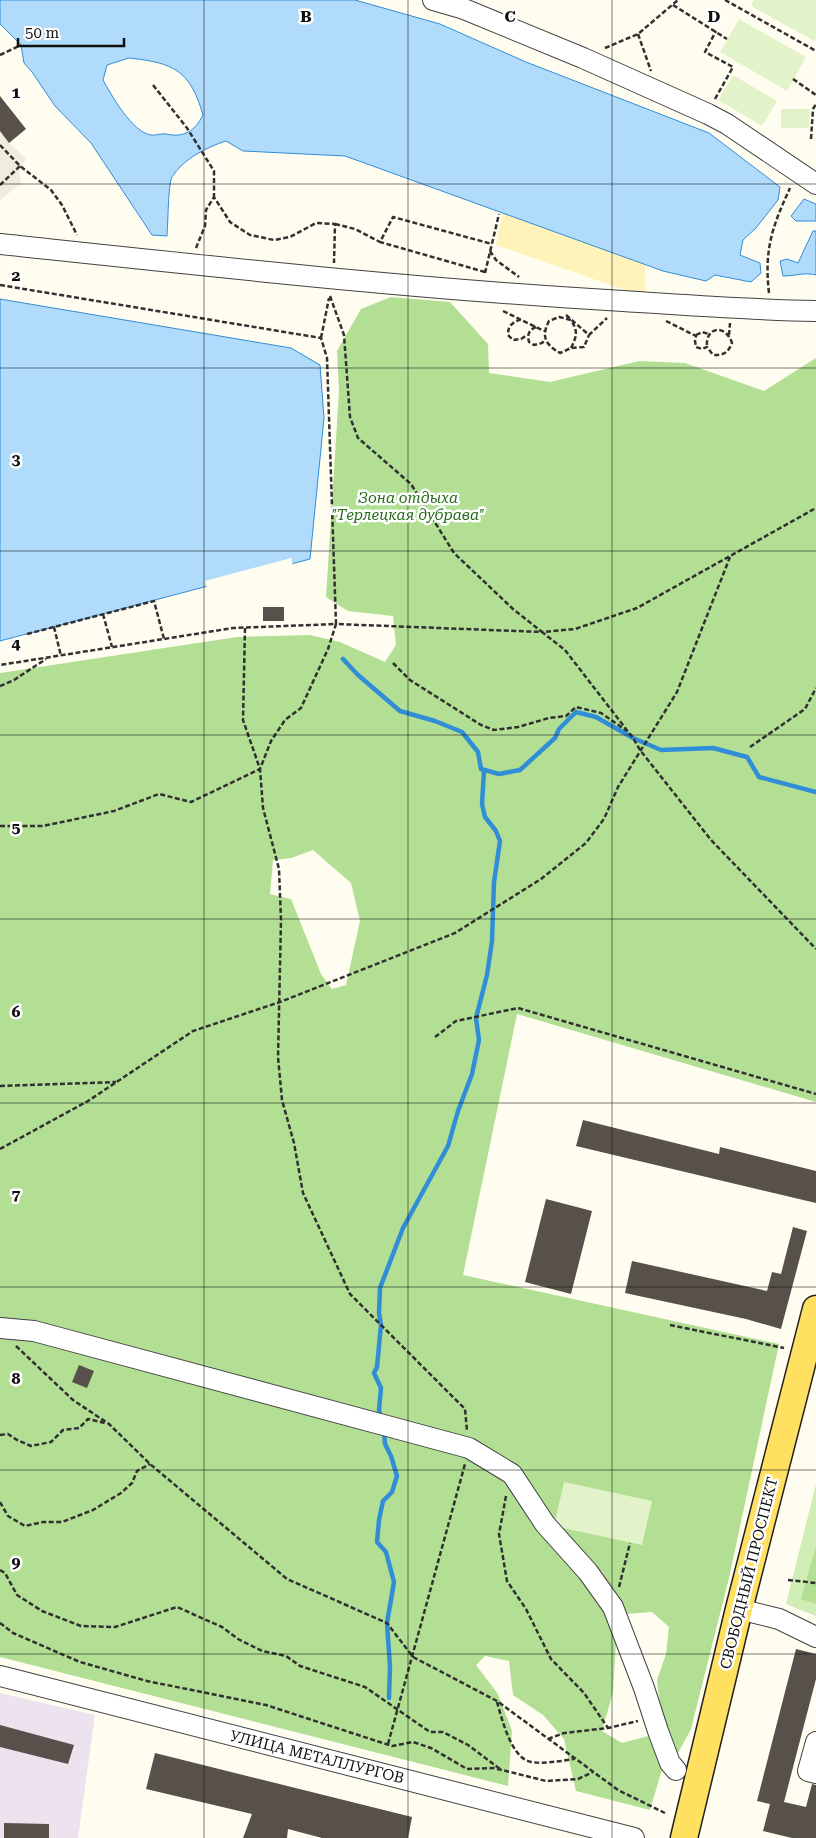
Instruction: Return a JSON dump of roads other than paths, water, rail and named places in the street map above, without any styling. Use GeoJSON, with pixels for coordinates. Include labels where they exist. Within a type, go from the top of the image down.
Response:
{"type":"FeatureCollection","features":[{"type":"Feature","properties":{"kind":"main road","name":"СВОБОДНЫЙ ПРОСПЕКТ"},"geometry":{"type":"LineString","coordinates":[[684,1838],[816,1309]]}},
{"type":"Feature","properties":{"kind":"street"},"geometry":{"type":"LineString","coordinates":[[433,0],[464,9],[583,58],[708,114],[727,124],[816,184]]}},
{"type":"Feature","properties":{"kind":"street"},"geometry":{"type":"LineString","coordinates":[[0,244],[182,264],[332,288],[480,291],[546,297],[816,311]]}},
{"type":"Feature","properties":{"kind":"street"},"geometry":{"type":"LineString","coordinates":[[0,1328],[34,1331],[469,1448],[512,1474],[545,1524],[588,1572],[613,1607],[670,1762],[676,1770]]}},
{"type":"Feature","properties":{"kind":"street"},"geometry":{"type":"LineString","coordinates":[[740,1609],[779,1619],[816,1636]]}},
{"type":"Feature","properties":{"kind":"street","name":"УЛИЦА МЕТАЛЛУРГОВ"},"geometry":{"type":"LineString","coordinates":[[0,1676],[634,1838]]}},
{"type":"Feature","properties":{"kind":"street"},"geometry":{"type":"LineString","coordinates":[[816,1742],[808,1771],[816,1773]]}},
{"type":"Feature","properties":{"kind":"water"},"geometry":{"type":"Polygon","coordinates":[[[0,0],[355,0],[440,24],[526,62],[709,133],[780,187],[778,200],[756,228],[743,240],[740,255],[760,263],[761,273],[751,282],[715,275],[706,281],[663,271],[345,156],[243,151],[226,141],[196,154],[182,165],[172,177],[167,236],[152,235],[91,143],[55,106],[24,63],[21,45],[0,24],[0,0]],[[129,58],[107,65],[103,80],[123,112],[137,127],[153,135],[178,135],[193,129],[203,115],[198,100],[186,79],[169,66],[129,58]]]}},
{"type":"Feature","properties":{"kind":"water"},"geometry":{"type":"Polygon","coordinates":[[[804,199],[816,204],[816,221],[796,221],[791,216],[804,199]]]}},
{"type":"Feature","properties":{"kind":"water"},"geometry":{"type":"Polygon","coordinates":[[[813,231],[816,231],[816,275],[783,276],[780,261],[787,259],[798,263],[813,231]]]}},
{"type":"Feature","properties":{"kind":"water"},"geometry":{"type":"Polygon","coordinates":[[[0,299],[291,348],[320,365],[324,418],[310,559],[0,641],[0,299]]]}},
{"type":"Feature","properties":{"kind":"waterway"},"geometry":{"type":"LineString","coordinates":[[343,659],[358,675],[400,711],[435,721],[462,732],[478,752],[481,769],[499,774],[520,770],[555,738],[559,729],[576,712],[596,717],[633,738],[661,750],[713,748],[747,757],[759,777],[816,792]]}},
{"type":"Feature","properties":{"kind":"waterway"},"geometry":{"type":"LineString","coordinates":[[381,1419],[379,1410],[381,1388],[374,1373],[377,1367],[381,1325],[379,1313],[380,1288],[403,1228],[448,1146],[458,1111],[472,1074],[479,1040],[476,1018],[487,975],[492,941],[494,882],[500,841],[496,831],[485,817],[482,804],[484,771]]}},
{"type":"Feature","properties":{"kind":"waterway"},"geometry":{"type":"LineString","coordinates":[[384,1431],[385,1444],[397,1476],[392,1492],[383,1501],[377,1542],[386,1552],[394,1582],[387,1623],[390,1667],[389,1698]]}},
{"type":"Feature","properties":{"kind":"park label","name":"Зона отдыха \"Терлецкая дубрава\""},"geometry":{"type":"Point","coordinates":[408,506]}}]}
